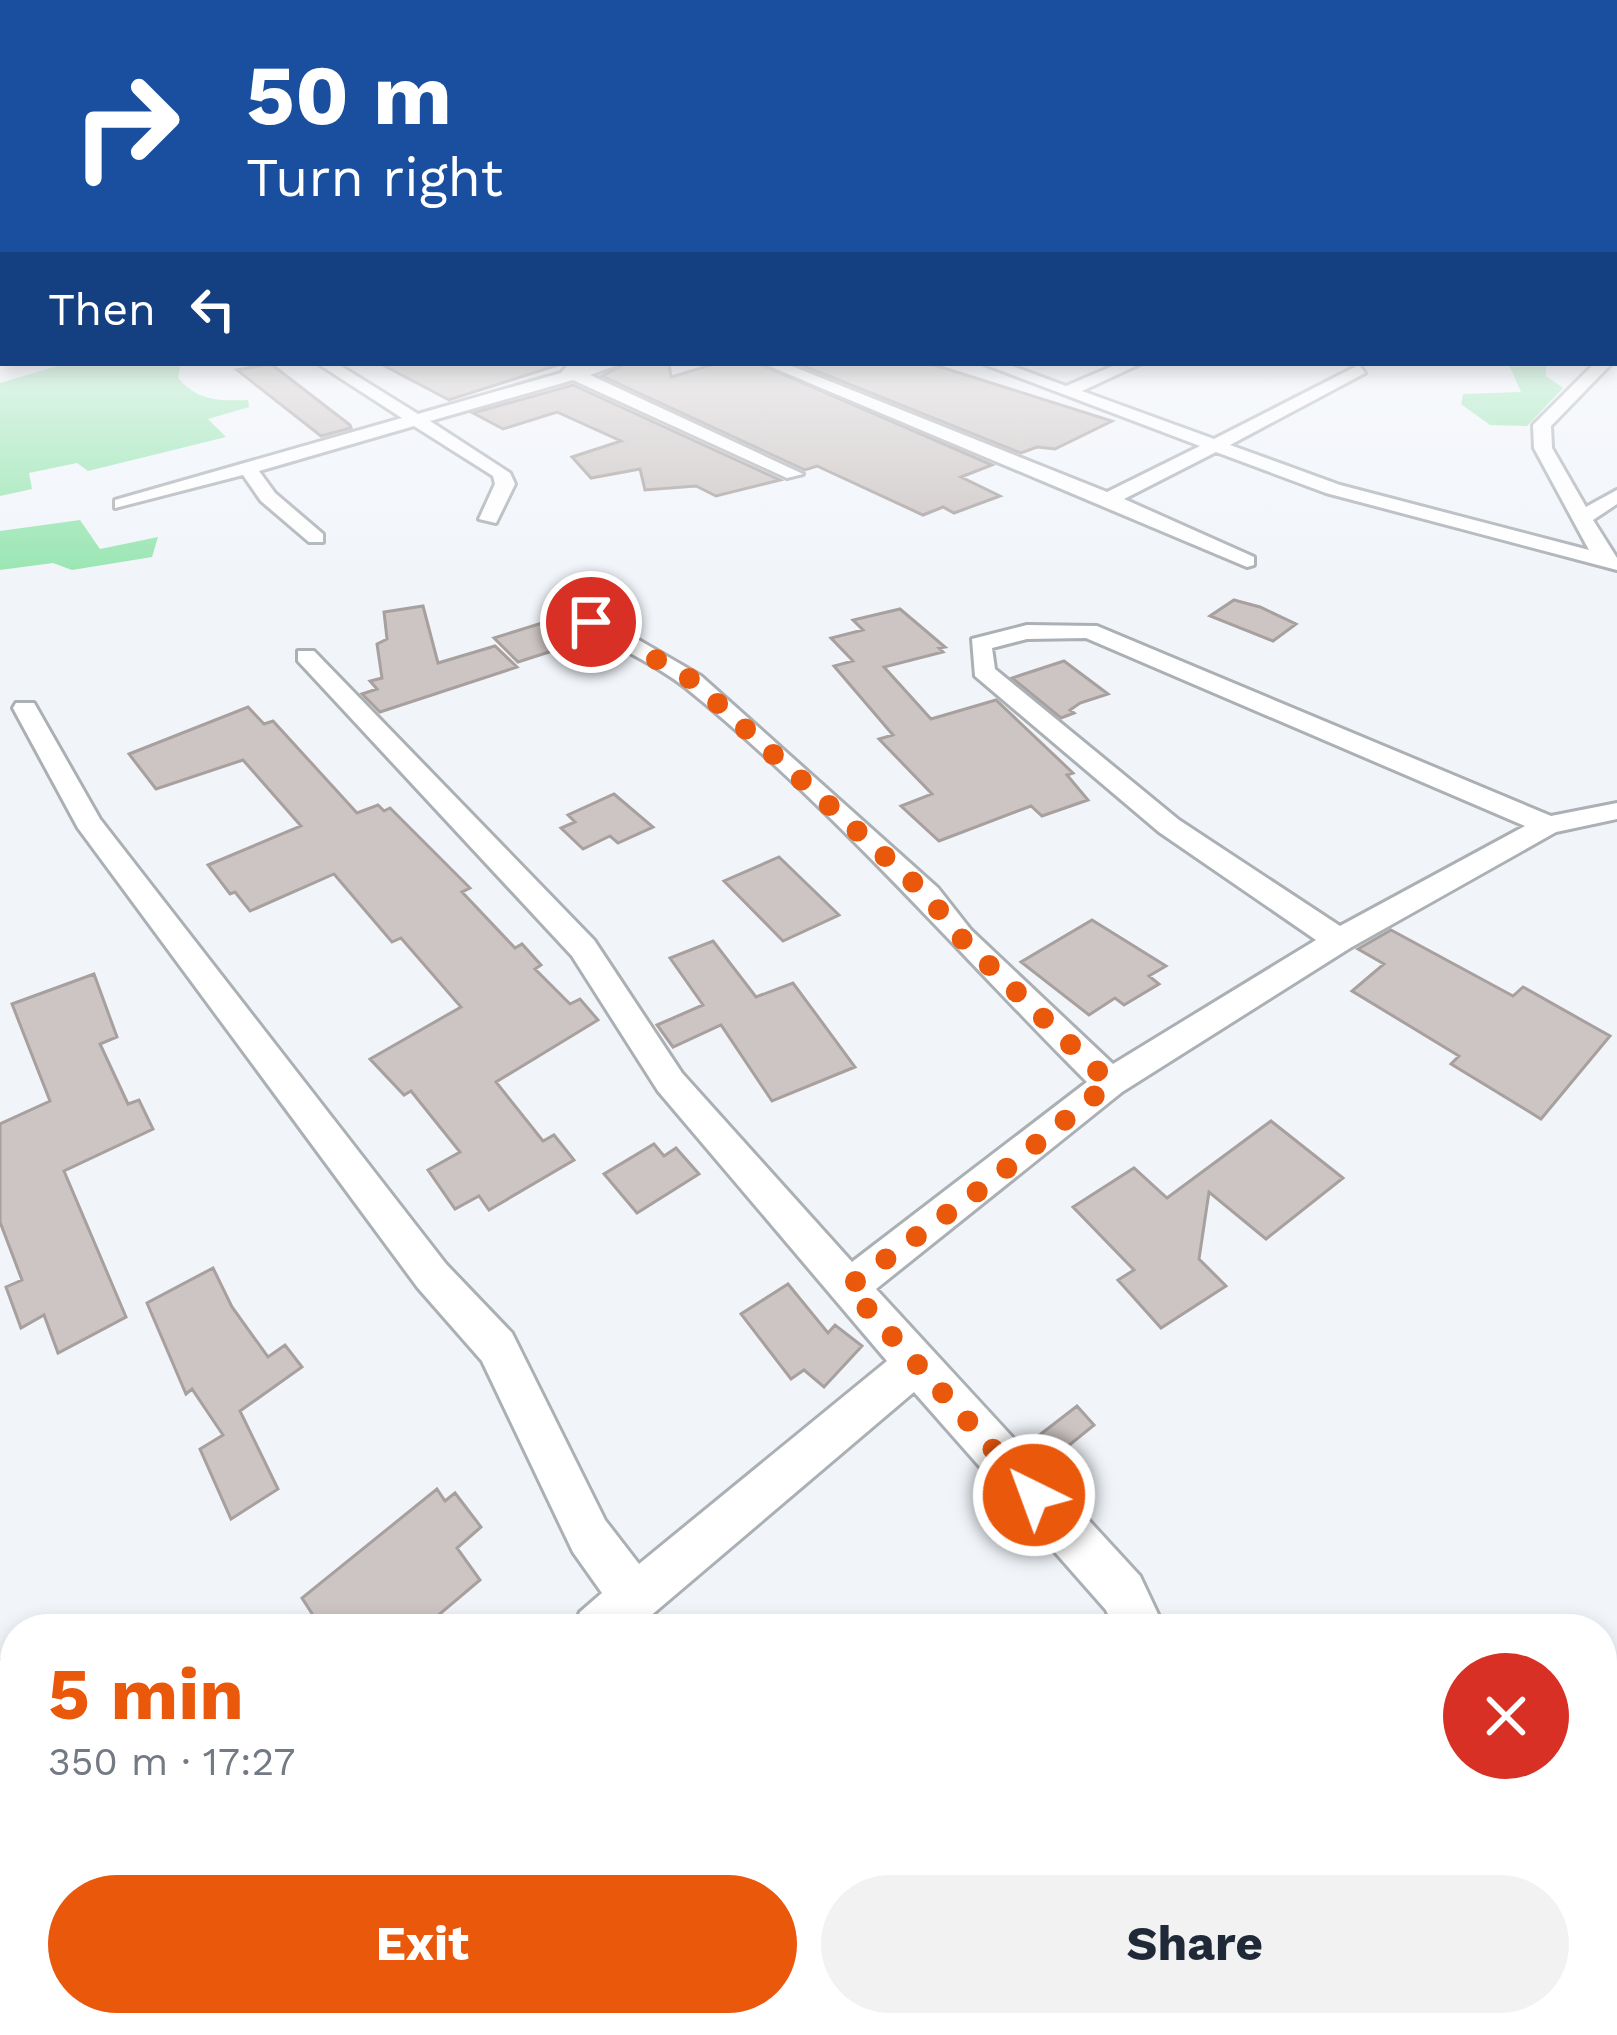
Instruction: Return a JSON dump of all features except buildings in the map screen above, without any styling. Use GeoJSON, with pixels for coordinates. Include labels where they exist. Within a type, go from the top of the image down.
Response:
{"type":"FeatureCollection","features":[{"type":"Feature","properties":{"kind":"street"},"geometry":{"type":"LineString","coordinates":[[372,392],[501,473],[505,484],[489,519]]}},
{"type":"Feature","properties":{"kind":"street"},"geometry":{"type":"LineString","coordinates":[[122,504],[516,392]]}},
{"type":"Feature","properties":{"kind":"street"},"geometry":{"type":"LineString","coordinates":[[614,392],[794,474]]}},
{"type":"Feature","properties":{"kind":"street"},"geometry":{"type":"LineString","coordinates":[[842,392],[1108,499],[1247,561]]}},
{"type":"Feature","properties":{"kind":"street"},"geometry":{"type":"LineString","coordinates":[[1075,392],[1353,495],[1611,562]]}},
{"type":"Feature","properties":{"kind":"street"},"geometry":{"type":"LineString","coordinates":[[1108,499],[1215,444],[1268,424],[1322,392]]}},
{"type":"Feature","properties":{"kind":"street"},"geometry":{"type":"LineString","coordinates":[[1575,392],[1542,424],[1543,448],[1611,562]]}},
{"type":"Feature","properties":{"kind":"street"},"geometry":{"type":"LineString","coordinates":[[248,469],[268,497],[316,538]]}},
{"type":"Feature","properties":{"kind":"street"},"geometry":{"type":"LineString","coordinates":[[1585,516],[1617,496]]}},
{"type":"Feature","properties":{"kind":"street"},"geometry":{"type":"LineString","coordinates":[[591,622],[692,680],[927,895],[960,937],[1110,1083]]}},
{"type":"Feature","properties":{"kind":"street"},"geometry":{"type":"LineString","coordinates":[[1339,940],[1168,826],[983,671],[980,644],[1027,632],[1089,631],[1548,825]]}},
{"type":"Feature","properties":{"kind":"street"},"geometry":{"type":"LineString","coordinates":[[306,656],[583,948],[670,1082],[1123,1593],[1134,1614]]}},
{"type":"Feature","properties":{"kind":"street"},"geometry":{"type":"LineString","coordinates":[[25,708],[88,822],[432,1276],[497,1347],[589,1536],[633,1595]]}},
{"type":"Feature","properties":{"kind":"street"},"geometry":{"type":"LineString","coordinates":[[848,1287],[989,1183],[1110,1083],[1339,940],[1548,825],[1617,811]]}},
{"type":"Feature","properties":{"kind":"street"},"geometry":{"type":"LineString","coordinates":[[613,1614],[916,1364]]}},
{"type":"Feature","properties":{"kind":"green space"},"geometry":{"type":"Polygon","coordinates":[[[0,392],[195,392],[218,400],[248,400],[249,407],[208,419],[226,437],[88,471],[77,463],[29,473],[32,489],[0,496],[0,392]]]}},
{"type":"Feature","properties":{"kind":"green space"},"geometry":{"type":"Polygon","coordinates":[[[1559,392],[1527,426],[1490,425],[1461,404],[1463,394],[1559,392]]]}},
{"type":"Feature","properties":{"kind":"green space"},"geometry":{"type":"Polygon","coordinates":[[[80,520],[100,549],[158,537],[152,557],[72,570],[53,563],[0,570],[0,531],[80,520]]]}},
{"type":"Feature","properties":{"kind":"route"},"geometry":{"type":"LineString","coordinates":[[591,622],[692,680],[927,895],[960,937],[1110,1083],[989,1183],[848,1287],[1034,1495]]}}]}
